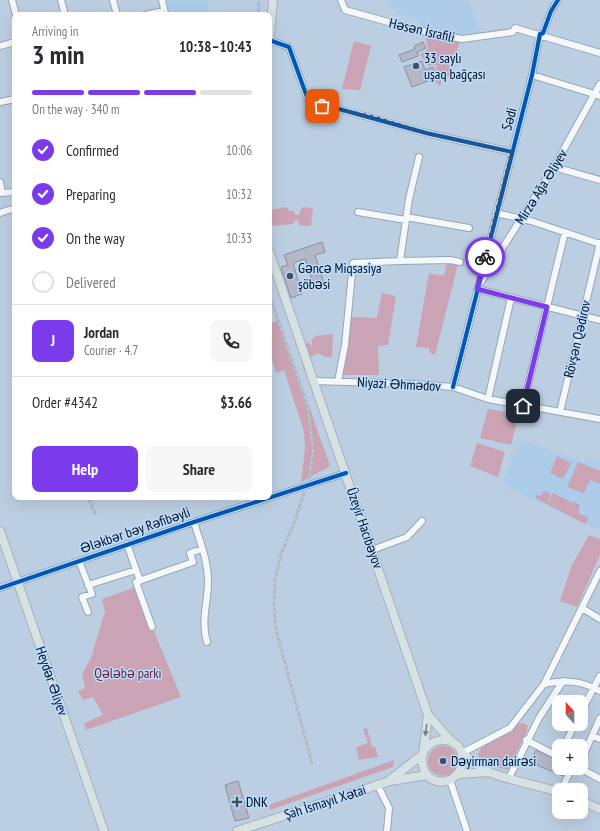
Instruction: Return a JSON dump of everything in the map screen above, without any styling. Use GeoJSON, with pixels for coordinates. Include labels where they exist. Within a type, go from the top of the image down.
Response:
{"type":"FeatureCollection","features":[{"type":"Feature","properties":{"kind":"main road"},"geometry":{"type":"LineString","coordinates":[[272,12],[273,0]]}},
{"type":"Feature","properties":{"kind":"main road","name":"Üzeyir Hacıbəyov"},"geometry":{"type":"LineString","coordinates":[[272,260],[428,715]]}},
{"type":"Feature","properties":{"kind":"main road","name":"Heydər Əliyev"},"geometry":{"type":"LineString","coordinates":[[0,531],[104,831]]}},
{"type":"Feature","properties":{"kind":"main road"},"geometry":{"type":"LineString","coordinates":[[428,715],[462,753],[489,772],[552,789]]}},
{"type":"Feature","properties":{"kind":"main road"},"geometry":{"type":"LineString","coordinates":[[428,715],[422,761],[427,775],[439,782],[450,780],[459,774],[462,768],[462,753]]}},
{"type":"Feature","properties":{"kind":"main road"},"geometry":{"type":"LineString","coordinates":[[390,781],[423,754],[432,743],[439,740],[453,742]]}},
{"type":"Feature","properties":{"kind":"main road"},"geometry":{"type":"LineString","coordinates":[[459,774],[489,772]]}},
{"type":"Feature","properties":{"kind":"main road","name":"Şah İsmayıl Xətai"},"geometry":{"type":"LineString","coordinates":[[237,831],[377,784],[427,775]]}},
{"type":"Feature","properties":{"kind":"main road"},"geometry":{"type":"LineString","coordinates":[[588,804],[600,809]]}},
{"type":"Feature","properties":{"kind":"street"},"geometry":{"type":"LineString","coordinates":[[12,0],[15,12]]}},
{"type":"Feature","properties":{"kind":"street"},"geometry":{"type":"LineString","coordinates":[[61,0],[64,12]]}},
{"type":"Feature","properties":{"kind":"street"},"geometry":{"type":"LineString","coordinates":[[113,0],[115,12]]}},
{"type":"Feature","properties":{"kind":"street"},"geometry":{"type":"LineString","coordinates":[[162,0],[165,12]]}},
{"type":"Feature","properties":{"kind":"street","name":"Həsən İsrafili"},"geometry":{"type":"LineString","coordinates":[[341,0],[345,10],[418,30],[462,39],[513,32],[515,28],[540,34],[600,53]]}},
{"type":"Feature","properties":{"kind":"street","name":"Sədi"},"geometry":{"type":"LineString","coordinates":[[453,387],[496,212],[532,75],[540,34],[543,33],[551,11],[558,0]]}},
{"type":"Feature","properties":{"kind":"street"},"geometry":{"type":"LineString","coordinates":[[272,41],[289,47],[307,97],[310,101],[426,133],[512,152]]}},
{"type":"Feature","properties":{"kind":"street"},"geometry":{"type":"LineString","coordinates":[[0,46],[12,43]]}},
{"type":"Feature","properties":{"kind":"street"},"geometry":{"type":"LineString","coordinates":[[532,75],[597,95]]}},
{"type":"Feature","properties":{"kind":"street","name":"Mirzə Ağa Əliyev"},"geometry":{"type":"LineString","coordinates":[[478,288],[554,167],[597,95],[600,84]]}},
{"type":"Feature","properties":{"kind":"street"},"geometry":{"type":"LineString","coordinates":[[0,102],[12,100]]}},
{"type":"Feature","properties":{"kind":"street"},"geometry":{"type":"LineString","coordinates":[[400,262],[406,218],[419,157]]}},
{"type":"Feature","properties":{"kind":"street"},"geometry":{"type":"LineString","coordinates":[[554,167],[600,180]]}},
{"type":"Feature","properties":{"kind":"street"},"geometry":{"type":"LineString","coordinates":[[0,182],[1,193],[12,192]]}},
{"type":"Feature","properties":{"kind":"street"},"geometry":{"type":"LineString","coordinates":[[0,213],[12,209]]}},
{"type":"Feature","properties":{"kind":"street"},"geometry":{"type":"LineString","coordinates":[[358,212],[469,228]]}},
{"type":"Feature","properties":{"kind":"street"},"geometry":{"type":"LineString","coordinates":[[496,212],[522,218],[600,244]]}},
{"type":"Feature","properties":{"kind":"street"},"geometry":{"type":"LineString","coordinates":[[523,406],[565,232]]}},
{"type":"Feature","properties":{"kind":"street","name":"Rövşən Qədirov"},"geometry":{"type":"LineString","coordinates":[[560,412],[600,244]]}},
{"type":"Feature","properties":{"kind":"street"},"geometry":{"type":"LineString","coordinates":[[338,381],[344,346],[353,263],[450,260],[460,262]]}},
{"type":"Feature","properties":{"kind":"street"},"geometry":{"type":"LineString","coordinates":[[478,288],[511,298],[600,320]]}},
{"type":"Feature","properties":{"kind":"street"},"geometry":{"type":"LineString","coordinates":[[488,399],[511,298]]}},
{"type":"Feature","properties":{"kind":"street","name":"Niyazi Əhmədov"},"geometry":{"type":"LineString","coordinates":[[314,381],[453,387],[488,399],[600,419]]}},
{"type":"Feature","properties":{"kind":"street","name":"Ələkbər bəy Rəfibəyli"},"geometry":{"type":"LineString","coordinates":[[272,497],[346,473]]}},
{"type":"Feature","properties":{"kind":"street","name":"Ələkbər bəy Rəfibəyli"},"geometry":{"type":"LineString","coordinates":[[0,588],[79,560],[262,500]]}},
{"type":"Feature","properties":{"kind":"street"},"geometry":{"type":"LineString","coordinates":[[372,550],[407,537],[422,521]]}},
{"type":"Feature","properties":{"kind":"street"},"geometry":{"type":"LineString","coordinates":[[194,522],[202,549],[208,584],[203,629],[207,642]]}},
{"type":"Feature","properties":{"kind":"street"},"geometry":{"type":"LineString","coordinates":[[127,544],[140,581]]}},
{"type":"Feature","properties":{"kind":"street"},"geometry":{"type":"LineString","coordinates":[[152,627],[136,582],[192,562],[190,554],[202,549]]}},
{"type":"Feature","properties":{"kind":"street"},"geometry":{"type":"LineString","coordinates":[[79,560],[92,594],[82,597],[88,612]]}},
{"type":"Feature","properties":{"kind":"street"},"geometry":{"type":"LineString","coordinates":[[88,585],[136,570]]}},
{"type":"Feature","properties":{"kind":"street"},"geometry":{"type":"LineString","coordinates":[[462,753],[510,728],[544,684],[600,571]]}},
{"type":"Feature","properties":{"kind":"street"},"geometry":{"type":"LineString","coordinates":[[582,608],[600,618]]}},
{"type":"Feature","properties":{"kind":"street"},"geometry":{"type":"LineString","coordinates":[[588,699],[600,676]]}},
{"type":"Feature","properties":{"kind":"street"},"geometry":{"type":"LineString","coordinates":[[544,684],[563,681],[577,682],[594,687],[600,691]]}},
{"type":"Feature","properties":{"kind":"street"},"geometry":{"type":"LineString","coordinates":[[509,778],[526,740],[538,718],[563,681]]}},
{"type":"Feature","properties":{"kind":"street"},"geometry":{"type":"LineString","coordinates":[[588,745],[600,718]]}},
{"type":"Feature","properties":{"kind":"street"},"geometry":{"type":"LineString","coordinates":[[592,736],[600,739]]}},
{"type":"Feature","properties":{"kind":"street"},"geometry":{"type":"LineString","coordinates":[[526,740],[552,753]]}},
{"type":"Feature","properties":{"kind":"street"},"geometry":{"type":"LineString","coordinates":[[588,772],[599,777]]}},
{"type":"Feature","properties":{"kind":"street"},"geometry":{"type":"LineString","coordinates":[[450,780],[467,831]]}},
{"type":"Feature","properties":{"kind":"street"},"geometry":{"type":"LineString","coordinates":[[377,784],[389,808],[387,831]]}},
{"type":"Feature","properties":{"kind":"shaded area"},"geometry":{"type":"Polygon","coordinates":[[[167,0],[208,0],[208,12],[169,12],[167,0]]]}},
{"type":"Feature","properties":{"kind":"shaded area"},"geometry":{"type":"Polygon","coordinates":[[[386,0],[468,0],[481,34],[462,38],[417,28],[418,20],[399,14],[386,0]]]}},
{"type":"Feature","properties":{"kind":"shaded area"},"geometry":{"type":"Polygon","coordinates":[[[521,439],[584,463],[587,457],[600,462],[600,530],[502,485],[514,453],[519,448],[521,439]]]}},
{"type":"Feature","properties":{"kind":"green space"},"geometry":{"type":"Polygon","coordinates":[[[425,34],[460,41],[449,77],[443,75],[440,86],[431,77],[437,74],[436,65],[428,66],[420,54],[428,49],[425,34]]]}},
{"type":"Feature","properties":{"kind":"green space"},"geometry":{"type":"Polygon","coordinates":[[[354,41],[371,46],[360,90],[342,89],[354,41]]]}},
{"type":"Feature","properties":{"kind":"green space"},"geometry":{"type":"Polygon","coordinates":[[[287,207],[289,211],[294,211],[295,215],[299,215],[302,207],[313,208],[311,226],[299,225],[299,221],[295,220],[294,224],[272,226],[272,210],[287,207]]]}},
{"type":"Feature","properties":{"kind":"green space"},"geometry":{"type":"Polygon","coordinates":[[[447,263],[458,264],[435,355],[430,353],[429,348],[416,347],[429,273],[444,276],[447,263]]]}},
{"type":"Feature","properties":{"kind":"green space"},"geometry":{"type":"Polygon","coordinates":[[[382,293],[396,296],[388,345],[378,346],[379,375],[343,375],[351,317],[377,318],[382,293]]]}},
{"type":"Feature","properties":{"kind":"green space"},"geometry":{"type":"Polygon","coordinates":[[[279,320],[330,466],[301,482],[305,448],[304,432],[284,370],[276,373],[272,360],[272,323],[279,320]]]}},
{"type":"Feature","properties":{"kind":"green space"},"geometry":{"type":"Polygon","coordinates":[[[333,334],[332,357],[325,357],[318,353],[310,357],[305,345],[308,342],[312,346],[312,339],[316,336],[333,334]]]}},
{"type":"Feature","properties":{"kind":"green space"},"geometry":{"type":"Polygon","coordinates":[[[488,409],[519,414],[511,445],[480,438],[488,409]]]}},
{"type":"Feature","properties":{"kind":"green space"},"geometry":{"type":"Polygon","coordinates":[[[477,443],[505,452],[498,477],[470,466],[477,443]]]}},
{"type":"Feature","properties":{"kind":"green space"},"geometry":{"type":"Polygon","coordinates":[[[557,456],[571,463],[563,479],[550,473],[557,456]]]}},
{"type":"Feature","properties":{"kind":"green space"},"geometry":{"type":"Polygon","coordinates":[[[578,462],[600,471],[600,484],[590,480],[584,493],[567,487],[578,462]]]}},
{"type":"Feature","properties":{"kind":"green space"},"geometry":{"type":"Polygon","coordinates":[[[544,491],[551,494],[548,501],[566,511],[549,501],[553,493],[571,502],[570,505],[572,502],[580,504],[578,513],[589,518],[585,524],[535,498],[537,495],[541,496],[544,491]]]}},
{"type":"Feature","properties":{"kind":"green space"},"geometry":{"type":"Polygon","coordinates":[[[589,535],[600,539],[600,555],[577,607],[560,601],[572,565],[589,535]]]}},
{"type":"Feature","properties":{"kind":"green space","name":"Qələbə parkı"},"geometry":{"type":"Polygon","coordinates":[[[136,587],[181,697],[86,730],[84,723],[103,715],[93,697],[83,700],[78,691],[85,688],[82,674],[91,658],[105,611],[102,599],[136,587]]]}},
{"type":"Feature","properties":{"kind":"green space"},"geometry":{"type":"Polygon","coordinates":[[[523,723],[528,726],[527,731],[508,770],[485,764],[479,758],[478,754],[481,748],[517,724],[523,723]]]}},
{"type":"Feature","properties":{"kind":"green space"},"geometry":{"type":"Polygon","coordinates":[[[367,728],[372,747],[375,747],[378,757],[359,760],[356,747],[368,743],[363,729],[367,728]]]}},
{"type":"Feature","properties":{"kind":"green space"},"geometry":{"type":"Polygon","coordinates":[[[443,746],[454,750],[458,761],[454,772],[443,776],[432,772],[428,761],[432,750],[443,746]]]}},
{"type":"Feature","properties":{"kind":"green space"},"geometry":{"type":"Polygon","coordinates":[[[394,760],[393,767],[270,810],[269,805],[394,760]]]}},
{"type":"Feature","properties":{"kind":"building"},"geometry":{"type":"Polygon","coordinates":[[[423,42],[426,48],[417,52],[418,56],[402,62],[399,55],[415,49],[414,46],[423,42]]]}},
{"type":"Feature","properties":{"kind":"building","name":"33 saylı uşaq bağçası"},"geometry":{"type":"Polygon","coordinates":[[[422,61],[425,70],[433,67],[436,73],[427,76],[428,81],[412,87],[404,67],[422,61]]]}},
{"type":"Feature","properties":{"kind":"building","name":"Gəncə Miqsasiya şöbəsi"},"geometry":{"type":"Polygon","coordinates":[[[322,242],[325,252],[315,255],[325,286],[315,289],[305,259],[293,263],[302,294],[291,298],[281,267],[288,265],[284,255],[322,242]]]}},
{"type":"Feature","properties":{"kind":"building"},"geometry":{"type":"Polygon","coordinates":[[[536,750],[552,758],[552,771],[530,762],[536,750]]]}},
{"type":"Feature","properties":{"kind":"building","name":"DNK"},"geometry":{"type":"Polygon","coordinates":[[[238,781],[249,818],[235,821],[225,785],[238,781]]]}},
{"type":"Feature","properties":{"kind":"railway"},"geometry":{"type":"LineString","coordinates":[[258,12],[259,0]]}},
{"type":"Feature","properties":{"kind":"railway"},"geometry":{"type":"LineString","coordinates":[[272,303],[308,408],[313,450],[310,474],[296,518],[281,554],[275,580],[274,606],[276,630],[312,763]]}},
{"type":"Feature","properties":{"kind":"railway"},"geometry":{"type":"LineString","coordinates":[[89,500],[95,513]]}},
{"type":"Feature","properties":{"kind":"cycle path"},"geometry":{"type":"LineString","coordinates":[[453,387],[532,75],[540,34],[543,33],[551,11],[558,0]]}},
{"type":"Feature","properties":{"kind":"cycle path"},"geometry":{"type":"LineString","coordinates":[[272,41],[289,47],[307,97],[310,101],[426,133],[512,152]]}},
{"type":"Feature","properties":{"kind":"cycle path"},"geometry":{"type":"LineString","coordinates":[[272,497],[346,473]]}},
{"type":"Feature","properties":{"kind":"cycle path"},"geometry":{"type":"LineString","coordinates":[[0,588],[262,500]]}},
{"type":"Feature","properties":{"kind":"way so far"},"geometry":{"type":"LineString","coordinates":[[322,106],[373,117],[426,133],[512,152],[485,257]]}},
{"type":"Feature","properties":{"kind":"place","name":"33 saylı uşaq bağçası"},"geometry":{"type":"Point","coordinates":[416,66]}},
{"type":"Feature","properties":{"kind":"place","name":"Gəncə Miqsasiya şöbəsi"},"geometry":{"type":"Point","coordinates":[290,276]}},
{"type":"Feature","properties":{"kind":"place","name":"Dəyirman dairəsi"},"geometry":{"type":"Point","coordinates":[443,761]}},
{"type":"Feature","properties":{"kind":"place","name":"DNK"},"geometry":{"type":"Point","coordinates":[237,802]}},
{"type":"Feature","properties":{"kind":"route"},"geometry":{"type":"LineString","coordinates":[[485,257],[477,289],[547,307],[523,406]]}}]}
